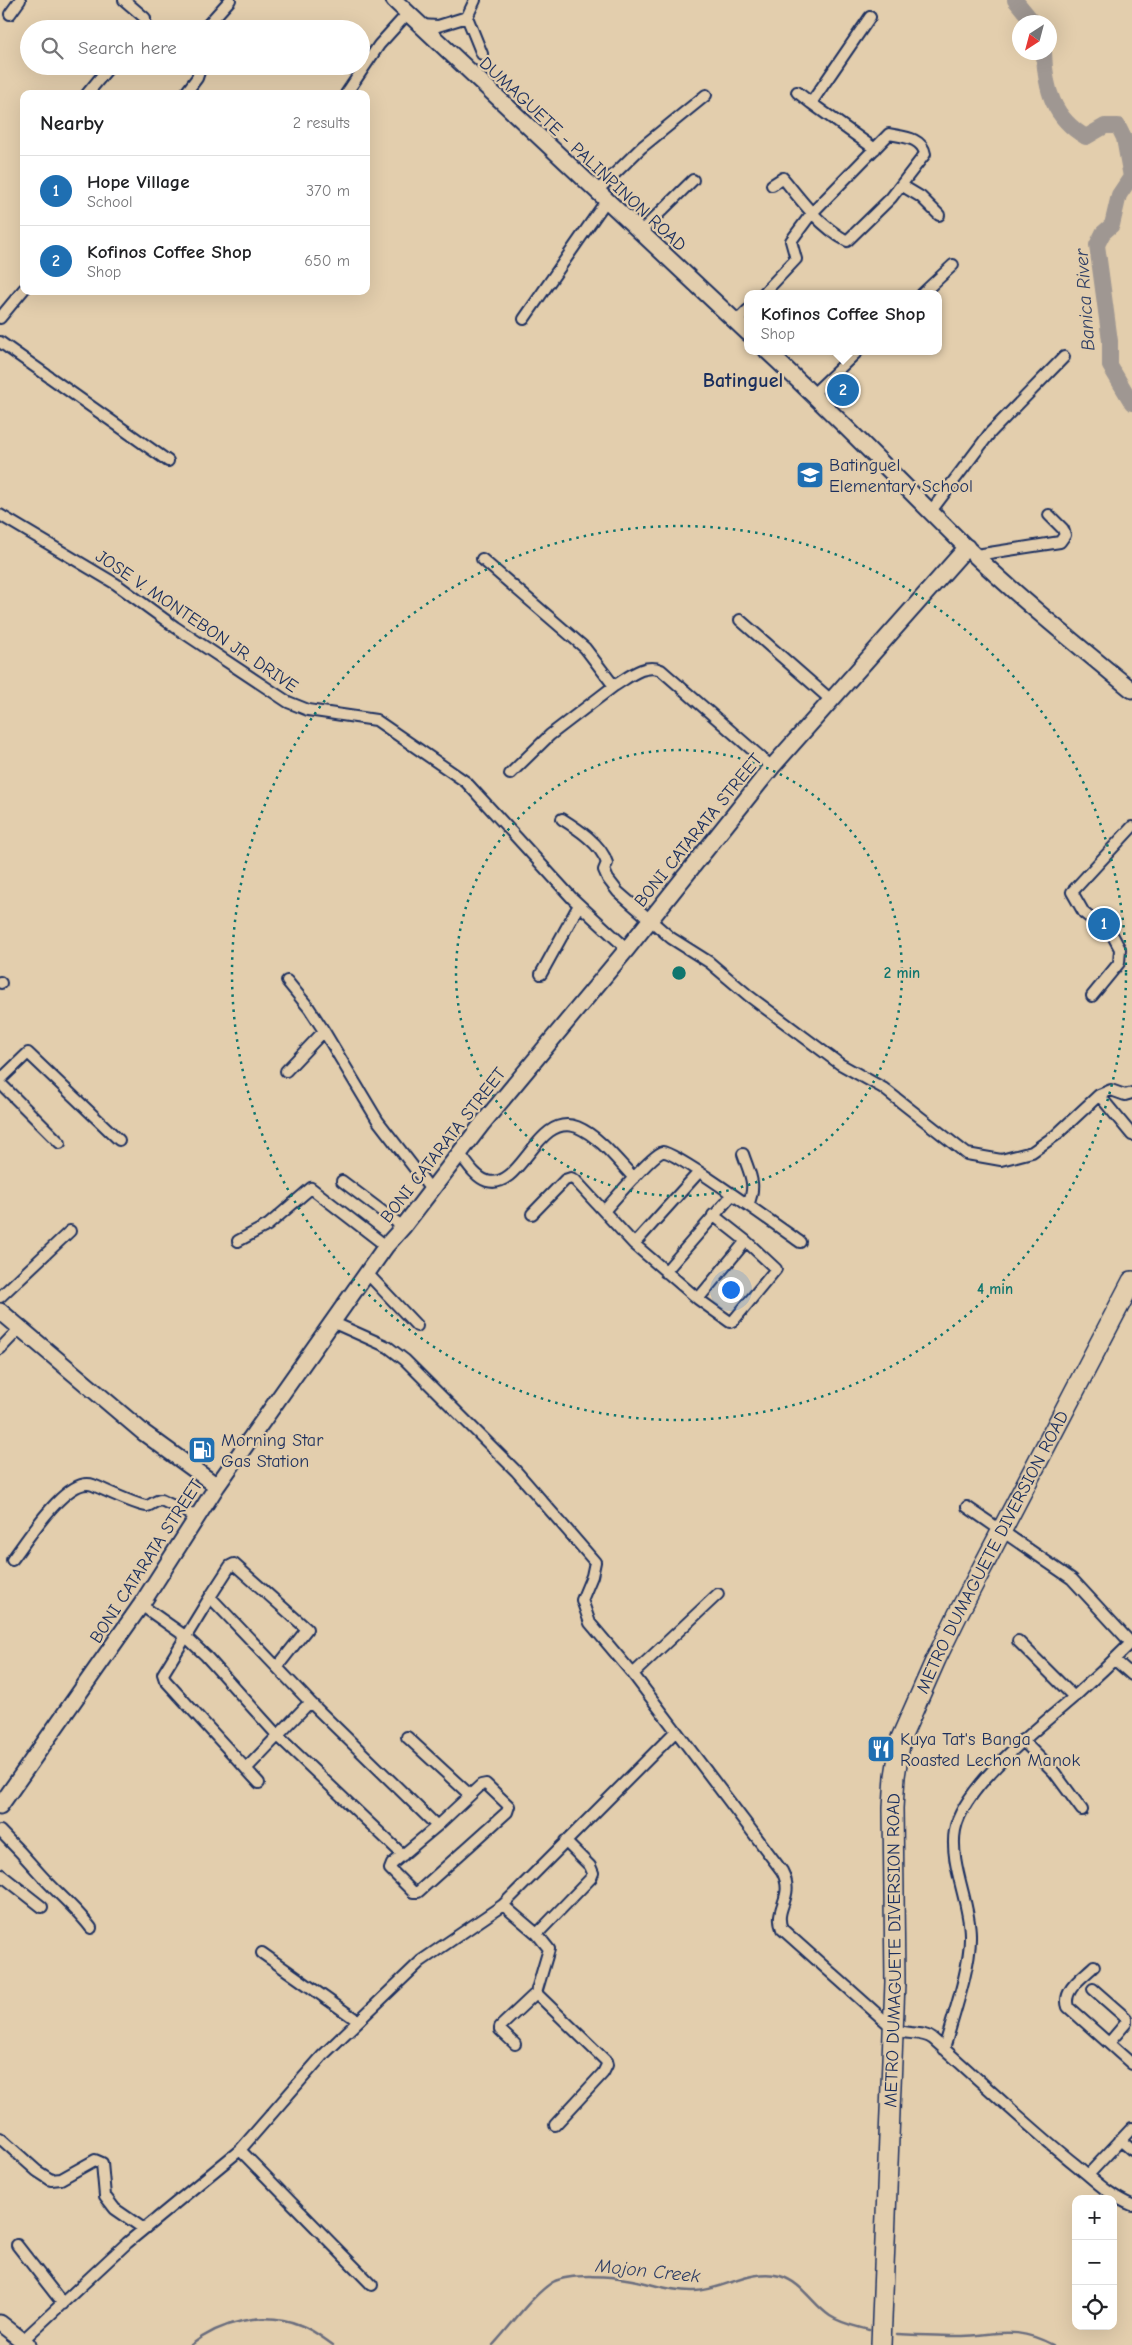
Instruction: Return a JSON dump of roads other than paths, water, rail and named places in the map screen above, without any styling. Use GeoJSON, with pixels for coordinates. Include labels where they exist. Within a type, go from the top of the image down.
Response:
{"type":"FeatureCollection","features":[{"type":"Feature","properties":{"kind":"highway","name":"METRO DUMAGUETE DIVERSION ROAD"},"geometry":{"type":"LineString","coordinates":[[881,2345],[894,2029],[896,1924],[893,1808],[895,1776],[902,1738],[936,1659],[1132,1281]]}},
{"type":"Feature","properties":{"kind":"street"},"geometry":{"type":"LineString","coordinates":[[10,14],[20,0]]}},
{"type":"Feature","properties":{"kind":"street"},"geometry":{"type":"LineString","coordinates":[[124,0],[145,20]]}},
{"type":"Feature","properties":{"kind":"street"},"geometry":{"type":"LineString","coordinates":[[212,20],[230,0]]}},
{"type":"Feature","properties":{"kind":"street","name":"DUMAGUETE - PALINPINON ROAD"},"geometry":{"type":"LineString","coordinates":[[394,0],[639,233],[744,329]]}},
{"type":"Feature","properties":{"kind":"street"},"geometry":{"type":"LineString","coordinates":[[475,0],[467,17],[482,54]]}},
{"type":"Feature","properties":{"kind":"street"},"geometry":{"type":"LineString","coordinates":[[370,58],[379,45],[408,13]]}},
{"type":"Feature","properties":{"kind":"street"},"geometry":{"type":"LineString","coordinates":[[420,25],[438,26],[467,17]]}},
{"type":"Feature","properties":{"kind":"street"},"geometry":{"type":"LineString","coordinates":[[811,103],[870,17]]}},
{"type":"Feature","properties":{"kind":"street"},"geometry":{"type":"LineString","coordinates":[[90,90],[103,75]]}},
{"type":"Feature","properties":{"kind":"street"},"geometry":{"type":"LineString","coordinates":[[188,90],[198,75]]}},
{"type":"Feature","properties":{"kind":"street"},"geometry":{"type":"LineString","coordinates":[[349,90],[359,75]]}},
{"type":"Feature","properties":{"kind":"street"},"geometry":{"type":"LineString","coordinates":[[797,92],[874,149]]}},
{"type":"Feature","properties":{"kind":"street"},"geometry":{"type":"LineString","coordinates":[[524,319],[601,196],[642,147],[706,95]]}},
{"type":"Feature","properties":{"kind":"street"},"geometry":{"type":"LineString","coordinates":[[767,290],[796,259],[791,241],[811,214],[889,134],[913,139],[924,148],[925,154],[890,198],[847,241],[836,235],[811,214],[782,178],[772,185]]}},
{"type":"Feature","properties":{"kind":"street"},"geometry":{"type":"LineString","coordinates":[[639,233],[693,180]]}},
{"type":"Feature","properties":{"kind":"street"},"geometry":{"type":"LineString","coordinates":[[900,185],[920,197],[938,215]]}},
{"type":"Feature","properties":{"kind":"street"},"geometry":{"type":"LineString","coordinates":[[926,290],[953,265]]}},
{"type":"Feature","properties":{"kind":"street"},"geometry":{"type":"LineString","coordinates":[[0,318],[20,294]]}},
{"type":"Feature","properties":{"kind":"street"},"geometry":{"type":"LineString","coordinates":[[736,322],[744,314]]}},
{"type":"Feature","properties":{"kind":"street"},"geometry":{"type":"LineString","coordinates":[[0,342],[168,461]]}},
{"type":"Feature","properties":{"kind":"street"},"geometry":{"type":"LineString","coordinates":[[771,355],[814,394],[972,551],[1068,637],[1132,690]]}},
{"type":"Feature","properties":{"kind":"street"},"geometry":{"type":"LineString","coordinates":[[814,394],[854,355]]}},
{"type":"Feature","properties":{"kind":"street"},"geometry":{"type":"LineString","coordinates":[[931,511],[990,433],[1064,357]]}},
{"type":"Feature","properties":{"kind":"street","name":"JOSE V. MONTEBON JR. DRIVE"},"geometry":{"type":"LineString","coordinates":[[0,515],[116,584],[175,627],[288,702],[316,712],[376,720],[466,782],[579,905],[627,949]]}},
{"type":"Feature","properties":{"kind":"street"},"geometry":{"type":"LineString","coordinates":[[972,551],[1060,542],[1064,535],[1063,529],[1049,515]]}},
{"type":"Feature","properties":{"kind":"street","name":"BONI CATARATA STREET"},"geometry":{"type":"LineString","coordinates":[[0,1806],[141,1605],[217,1486],[386,1246],[432,1191],[482,1124],[627,949],[772,767],[830,700],[972,551]]}},
{"type":"Feature","properties":{"kind":"street"},"geometry":{"type":"LineString","coordinates":[[482,558],[585,648],[614,686]]}},
{"type":"Feature","properties":{"kind":"street"},"geometry":{"type":"LineString","coordinates":[[740,620],[830,700]]}},
{"type":"Feature","properties":{"kind":"street"},"geometry":{"type":"LineString","coordinates":[[510,774],[550,735],[614,686],[647,667],[653,666],[661,670],[772,767]]}},
{"type":"Feature","properties":{"kind":"street"},"geometry":{"type":"LineString","coordinates":[[562,819],[588,838],[604,855],[607,863],[604,870],[618,892],[671,938],[709,962],[749,996],[832,1058],[883,1088],[967,1154],[1001,1160],[1032,1152],[1056,1135],[1099,1095],[1111,1090],[1125,1095],[1132,1093]]}},
{"type":"Feature","properties":{"kind":"street"},"geometry":{"type":"LineString","coordinates":[[1092,996],[1119,963],[1120,949],[1113,936],[1084,913],[1072,892],[1132,827]]}},
{"type":"Feature","properties":{"kind":"street"},"geometry":{"type":"LineString","coordinates":[[541,974],[579,905]]}},
{"type":"Feature","properties":{"kind":"street"},"geometry":{"type":"LineString","coordinates":[[287,982],[309,1008],[378,1121],[432,1191]]}},
{"type":"Feature","properties":{"kind":"street"},"geometry":{"type":"LineString","coordinates":[[286,1071],[324,1031]]}},
{"type":"Feature","properties":{"kind":"street"},"geometry":{"type":"LineString","coordinates":[[60,1143],[0,1082],[28,1052],[119,1140]]}},
{"type":"Feature","properties":{"kind":"street"},"geometry":{"type":"LineString","coordinates":[[1099,1095],[1132,1135]]}},
{"type":"Feature","properties":{"kind":"street"},"geometry":{"type":"LineString","coordinates":[[460,1154],[476,1174],[488,1181],[502,1180],[514,1171],[542,1137],[557,1127],[575,1126],[590,1134],[634,1178]]}},
{"type":"Feature","properties":{"kind":"street"},"geometry":{"type":"LineString","coordinates":[[604,1211],[658,1154],[664,1152],[670,1153],[699,1172],[800,1242]]}},
{"type":"Feature","properties":{"kind":"street"},"geometry":{"type":"LineString","coordinates":[[743,1154],[753,1184],[753,1193],[748,1205]]}},
{"type":"Feature","properties":{"kind":"street"},"geometry":{"type":"LineString","coordinates":[[634,1244],[699,1172]]}},
{"type":"Feature","properties":{"kind":"street"},"geometry":{"type":"LineString","coordinates":[[532,1214],[565,1180],[571,1178],[576,1180],[634,1244],[698,1299],[730,1322],[734,1320],[775,1272],[774,1266],[714,1215]]}},
{"type":"Feature","properties":{"kind":"street"},"geometry":{"type":"LineString","coordinates":[[342,1181],[403,1227]]}},
{"type":"Feature","properties":{"kind":"street"},"geometry":{"type":"LineString","coordinates":[[238,1241],[268,1225],[311,1188],[386,1246]]}},
{"type":"Feature","properties":{"kind":"street"},"geometry":{"type":"LineString","coordinates":[[665,1272],[732,1195]]}},
{"type":"Feature","properties":{"kind":"street"},"geometry":{"type":"LineString","coordinates":[[0,1297],[70,1231]]}},
{"type":"Feature","properties":{"kind":"street"},"geometry":{"type":"LineString","coordinates":[[698,1299],[746,1241]]}},
{"type":"Feature","properties":{"kind":"street"},"geometry":{"type":"LineString","coordinates":[[366,1272],[418,1326]]}},
{"type":"Feature","properties":{"kind":"street"},"geometry":{"type":"LineString","coordinates":[[0,1311],[144,1433],[217,1486]]}},
{"type":"Feature","properties":{"kind":"street"},"geometry":{"type":"LineString","coordinates":[[332,1322],[388,1347],[405,1360],[516,1471],[595,1562],[592,1576],[582,1600],[590,1623],[633,1674],[782,1871],[788,1889],[780,1915],[779,1922],[782,1929],[894,2029],[907,2034],[928,2035],[1018,2118],[1120,2200],[1132,2205]]}},
{"type":"Feature","properties":{"kind":"street"},"geometry":{"type":"LineString","coordinates":[[0,1350],[19,1329]]}},
{"type":"Feature","properties":{"kind":"street"},"geometry":{"type":"LineString","coordinates":[[12,1560],[60,1498],[76,1486],[91,1484],[110,1494],[147,1506],[161,1500],[197,1518]]}},
{"type":"Feature","properties":{"kind":"street"},"geometry":{"type":"LineString","coordinates":[[944,2049],[969,1953],[970,1933],[955,1850],[955,1831],[961,1809],[1022,1740],[1116,1660],[1132,1643],[1072,1579],[967,1506]]}},
{"type":"Feature","properties":{"kind":"street"},"geometry":{"type":"LineString","coordinates":[[259,1782],[165,1680],[163,1674],[230,1566],[234,1564],[307,1628],[276,1667]]}},
{"type":"Feature","properties":{"kind":"street"},"geometry":{"type":"LineString","coordinates":[[633,1674],[718,1594]]}},
{"type":"Feature","properties":{"kind":"street"},"geometry":{"type":"LineString","coordinates":[[210,1597],[310,1702],[437,1826]]}},
{"type":"Feature","properties":{"kind":"street"},"geometry":{"type":"LineString","coordinates":[[141,1605],[185,1636],[206,1656],[278,1736],[403,1855]]}},
{"type":"Feature","properties":{"kind":"street"},"geometry":{"type":"LineString","coordinates":[[1018,1641],[1074,1697]]}},
{"type":"Feature","properties":{"kind":"street"},"geometry":{"type":"LineString","coordinates":[[1116,1660],[1132,1675]]}},
{"type":"Feature","properties":{"kind":"street"},"geometry":{"type":"LineString","coordinates":[[246,1769],[310,1702]]}},
{"type":"Feature","properties":{"kind":"street"},"geometry":{"type":"LineString","coordinates":[[0,2323],[26,2343],[63,2304],[144,2229],[240,2150],[322,2056],[421,1961],[503,1905],[676,1731]]}},
{"type":"Feature","properties":{"kind":"street"},"geometry":{"type":"LineString","coordinates":[[407,1737],[470,1796]]}},
{"type":"Feature","properties":{"kind":"street"},"geometry":{"type":"LineString","coordinates":[[1022,1740],[1054,1772],[1082,1810]]}},
{"type":"Feature","properties":{"kind":"street"},"geometry":{"type":"LineString","coordinates":[[481,1784],[486,1784],[509,1806],[507,1812],[418,1892],[413,1892],[390,1869],[392,1864],[437,1826],[481,1784]]}},
{"type":"Feature","properties":{"kind":"street"},"geometry":{"type":"LineString","coordinates":[[0,1831],[40,1874],[77,1909],[91,1928]]}},
{"type":"Feature","properties":{"kind":"street"},"geometry":{"type":"LineString","coordinates":[[537,1934],[591,1878],[593,1873],[590,1866],[565,1841]]}},
{"type":"Feature","properties":{"kind":"street"},"geometry":{"type":"LineString","coordinates":[[0,1874],[42,1908]]}},
{"type":"Feature","properties":{"kind":"street"},"geometry":{"type":"LineString","coordinates":[[503,1905],[548,1945],[549,1952],[536,1993],[500,2028],[515,2044]]}},
{"type":"Feature","properties":{"kind":"street"},"geometry":{"type":"LineString","coordinates":[[262,1953],[358,2021]]}},
{"type":"Feature","properties":{"kind":"street"},"geometry":{"type":"LineString","coordinates":[[1094,1966],[1067,1993],[1068,2007],[1132,2064]]}},
{"type":"Feature","properties":{"kind":"street"},"geometry":{"type":"LineString","coordinates":[[1093,1989],[1126,2018],[1126,2023],[1109,2043]]}},
{"type":"Feature","properties":{"kind":"street"},"geometry":{"type":"LineString","coordinates":[[536,1993],[607,2065],[603,2073],[555,2125]]}},
{"type":"Feature","properties":{"kind":"street"},"geometry":{"type":"LineString","coordinates":[[1088,2175],[1132,2128]]}},
{"type":"Feature","properties":{"kind":"street"},"geometry":{"type":"LineString","coordinates":[[0,2138],[36,2171],[51,2180],[61,2178],[94,2160],[102,2163],[105,2196],[115,2209],[144,2229]]}},
{"type":"Feature","properties":{"kind":"street"},"geometry":{"type":"LineString","coordinates":[[1120,2140],[1132,2150]]}},
{"type":"Feature","properties":{"kind":"street"},"geometry":{"type":"LineString","coordinates":[[240,2150],[372,2284]]}},
{"type":"Feature","properties":{"kind":"street"},"geometry":{"type":"LineString","coordinates":[[17,2244],[63,2304]]}},
{"type":"Feature","properties":{"kind":"waterway","name":"Banica River"},"geometry":{"type":"LineString","coordinates":[[1015,0],[1027,15]]}},
{"type":"Feature","properties":{"kind":"waterway","name":"Banica River"},"geometry":{"type":"LineString","coordinates":[[1045,60],[1049,90],[1058,112],[1066,121],[1086,137],[1105,126],[1118,126],[1124,138],[1131,177],[1119,195],[1112,225],[1103,233],[1097,245],[1110,341],[1110,366],[1132,403]]}},
{"type":"Feature","properties":{"kind":"waterway","name":"Mojon Creek"},"geometry":{"type":"LineString","coordinates":[[493,2345],[545,2287],[561,2279],[581,2276],[624,2279],[687,2291],[706,2290],[758,2275],[780,2276],[795,2283],[830,2316],[844,2323],[869,2330]]}},
{"type":"Feature","properties":{"kind":"waterway","name":"Mojon Creek"},"geometry":{"type":"LineString","coordinates":[[191,2345],[215,2330],[243,2321],[257,2319],[286,2321],[304,2327],[333,2345]]}},
{"type":"Feature","properties":{"kind":"waterway","name":"Mojon Creek"},"geometry":{"type":"LineString","coordinates":[[897,2334],[963,2336],[1018,2333],[1029,2335],[1053,2345]]}},
{"type":"Feature","properties":{"kind":"place","name":"Kofinos Coffee Shop"},"geometry":{"type":"Point","coordinates":[843,390]}},
{"type":"Feature","properties":{"kind":"place","name":"Batinguel Elementary School"},"geometry":{"type":"Point","coordinates":[810,475]}},
{"type":"Feature","properties":{"kind":"place","name":"Hope Village"},"geometry":{"type":"Point","coordinates":[1104,924]}},
{"type":"Feature","properties":{"kind":"place","name":"Morning Star Gas Station"},"geometry":{"type":"Point","coordinates":[202,1450]}},
{"type":"Feature","properties":{"kind":"place","name":"Kuya Tat's Banga Roasted Lechon Manok"},"geometry":{"type":"Point","coordinates":[881,1749]}},
{"type":"Feature","properties":{"kind":"district","name":"Batinguel"},"geometry":{"type":"Point","coordinates":[743,380]}}]}
